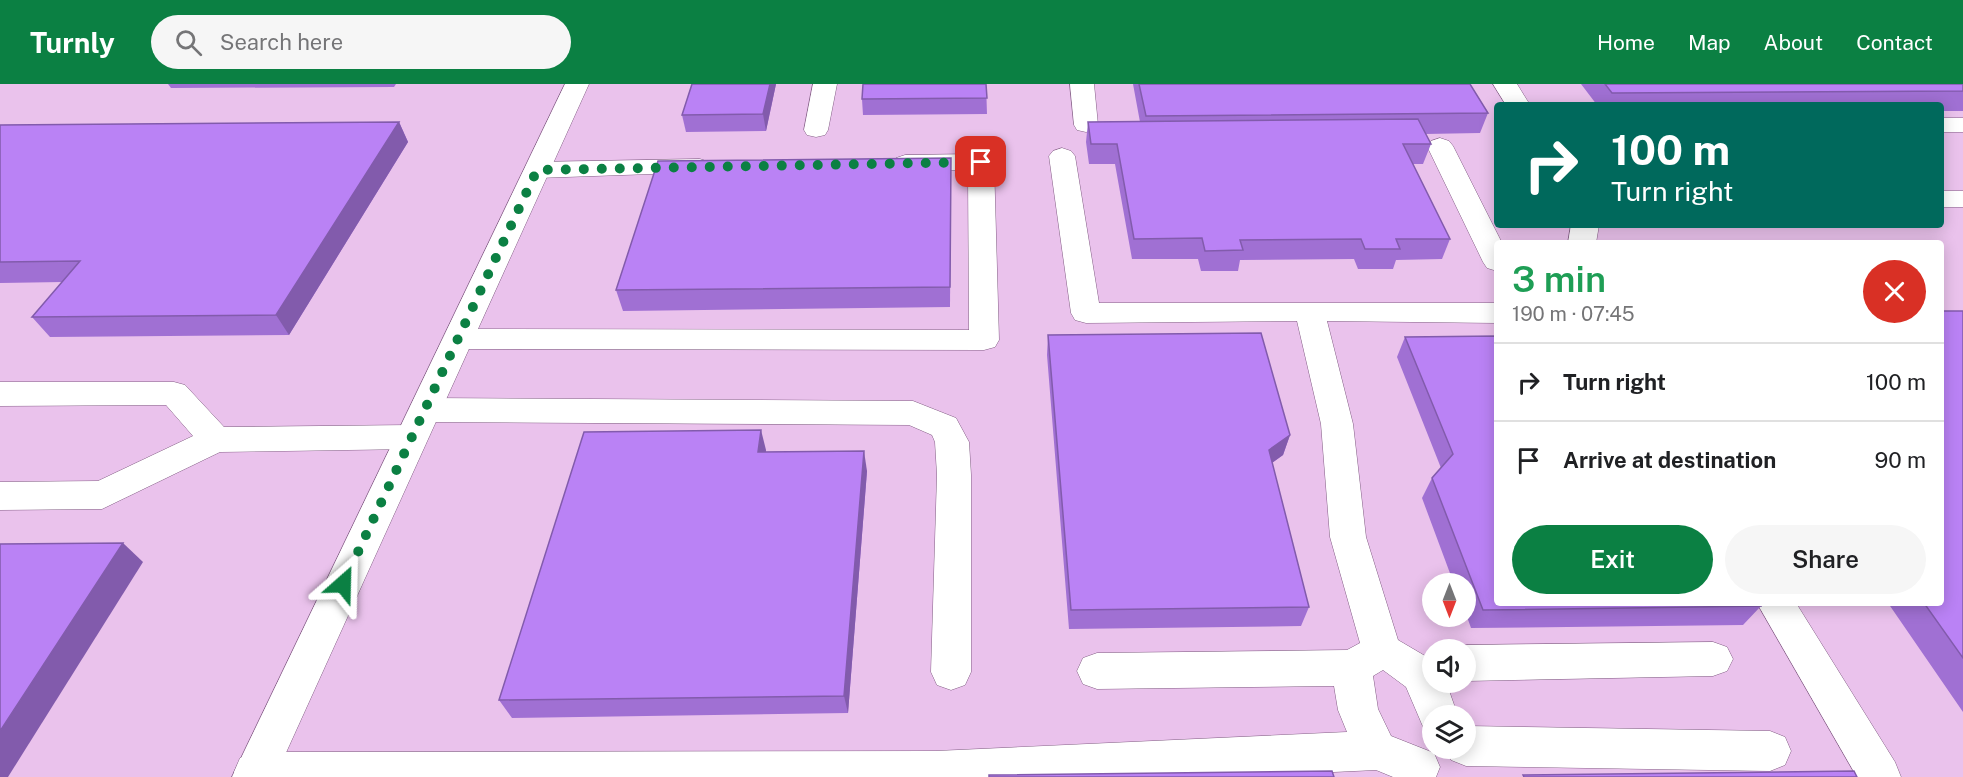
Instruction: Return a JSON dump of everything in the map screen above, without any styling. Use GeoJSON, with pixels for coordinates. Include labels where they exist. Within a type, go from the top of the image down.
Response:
{"type":"FeatureCollection","features":[{"type":"Feature","properties":{"kind":"main road"},"geometry":{"type":"LineString","coordinates":[[577,84],[254,775],[936,774],[1245,754],[1376,750],[1428,764]]}},
{"type":"Feature","properties":{"kind":"main road"},"geometry":{"type":"LineString","coordinates":[[816,130],[825,84]]}},
{"type":"Feature","properties":{"kind":"main road"},"geometry":{"type":"LineString","coordinates":[[1082,84],[1086,125]]}},
{"type":"Feature","properties":{"kind":"main road"},"geometry":{"type":"LineString","coordinates":[[1505,84],[1516,102]]}},
{"type":"Feature","properties":{"kind":"main road"},"geometry":{"type":"LineString","coordinates":[[1944,125],[1963,125]]}},
{"type":"Feature","properties":{"kind":"main road"},"geometry":{"type":"LineString","coordinates":[[1440,146],[1494,256]]}},
{"type":"Feature","properties":{"kind":"main road"},"geometry":{"type":"LineString","coordinates":[[1062,156],[1086,313],[1310,311],[1494,313]]}},
{"type":"Feature","properties":{"kind":"main road"},"geometry":{"type":"LineString","coordinates":[[458,339],[984,340],[981,162],[875,164]]}},
{"type":"Feature","properties":{"kind":"main road"},"geometry":{"type":"LineString","coordinates":[[537,170],[722,166]]}},
{"type":"Feature","properties":{"kind":"main road"},"geometry":{"type":"LineString","coordinates":[[1944,199],[1963,199]]}},
{"type":"Feature","properties":{"kind":"main road"},"geometry":{"type":"LineString","coordinates":[[1310,311],[1337,424],[1348,537],[1394,662]]}},
{"type":"Feature","properties":{"kind":"main road"},"geometry":{"type":"LineString","coordinates":[[0,393],[174,393],[216,440]]}},
{"type":"Feature","properties":{"kind":"main road"},"geometry":{"type":"LineString","coordinates":[[0,496],[102,495],[216,440],[418,424],[913,413],[944,427],[952,442],[954,475],[951,672]]}},
{"type":"Feature","properties":{"kind":"main road"},"geometry":{"type":"LineString","coordinates":[[1778,606],[1880,777]]}},
{"type":"Feature","properties":{"kind":"main road"},"geometry":{"type":"LineString","coordinates":[[1476,663],[1713,659]]}},
{"type":"Feature","properties":{"kind":"main road"},"geometry":{"type":"LineString","coordinates":[[1376,750],[1358,710],[1394,662]]}},
{"type":"Feature","properties":{"kind":"main road"},"geometry":{"type":"LineString","coordinates":[[1097,671],[1394,662],[1426,681],[1434,705]]}},
{"type":"Feature","properties":{"kind":"main road"},"geometry":{"type":"LineString","coordinates":[[1476,746],[1770,751]]}},
{"type":"Feature","properties":{"kind":"building"},"geometry":{"type":"Polygon","coordinates":[[[692,84],[770,84],[763,114],[682,115],[692,84]]]}},
{"type":"Feature","properties":{"kind":"building"},"geometry":{"type":"Polygon","coordinates":[[[863,84],[986,84],[987,98],[862,99],[863,84]]]}},
{"type":"Feature","properties":{"kind":"building"},"geometry":{"type":"Polygon","coordinates":[[[1139,84],[1470,84],[1488,113],[1146,116],[1139,84]]]}},
{"type":"Feature","properties":{"kind":"building"},"geometry":{"type":"Polygon","coordinates":[[[1605,84],[1963,84],[1963,91],[1612,93],[1605,84]]]}},
{"type":"Feature","properties":{"kind":"building"},"geometry":{"type":"Polygon","coordinates":[[[1418,119],[1431,144],[1403,144],[1450,239],[1396,239],[1400,249],[1365,249],[1361,239],[1240,240],[1243,250],[1205,251],[1202,238],[1134,239],[1117,144],[1091,144],[1088,122],[1418,119]]]}},
{"type":"Feature","properties":{"kind":"building"},"geometry":{"type":"Polygon","coordinates":[[[399,122],[276,315],[32,317],[80,261],[0,262],[0,125],[399,122]]]}},
{"type":"Feature","properties":{"kind":"building"},"geometry":{"type":"Polygon","coordinates":[[[951,158],[950,287],[616,290],[658,161],[951,158]]]}},
{"type":"Feature","properties":{"kind":"building"},"geometry":{"type":"Polygon","coordinates":[[[1944,311],[1963,311],[1963,658],[1926,606],[1944,606],[1944,311]]]}},
{"type":"Feature","properties":{"kind":"building"},"geometry":{"type":"Polygon","coordinates":[[[1261,333],[1290,435],[1269,450],[1309,607],[1071,610],[1048,335],[1261,333]]]}},
{"type":"Feature","properties":{"kind":"building"},"geometry":{"type":"Polygon","coordinates":[[[1494,336],[1494,606],[1761,606],[1483,610],[1476,592],[1476,573],[1469,573],[1432,478],[1453,454],[1405,337],[1494,336]]]}},
{"type":"Feature","properties":{"kind":"building"},"geometry":{"type":"Polygon","coordinates":[[[761,430],[758,452],[864,451],[844,696],[499,700],[584,432],[761,430]]]}},
{"type":"Feature","properties":{"kind":"building"},"geometry":{"type":"Polygon","coordinates":[[[123,543],[0,731],[0,544],[123,543]]]}},
{"type":"Feature","properties":{"kind":"building"},"geometry":{"type":"Polygon","coordinates":[[[1332,771],[1334,777],[989,777],[989,775],[1332,771]]]}},
{"type":"Feature","properties":{"kind":"building"},"geometry":{"type":"Polygon","coordinates":[[[1854,771],[1857,777],[1524,777],[1523,775],[1854,771]]]}},
{"type":"Feature","properties":{"kind":"route"},"geometry":{"type":"LineString","coordinates":[[343,584],[537,170],[981,162]]}}]}
